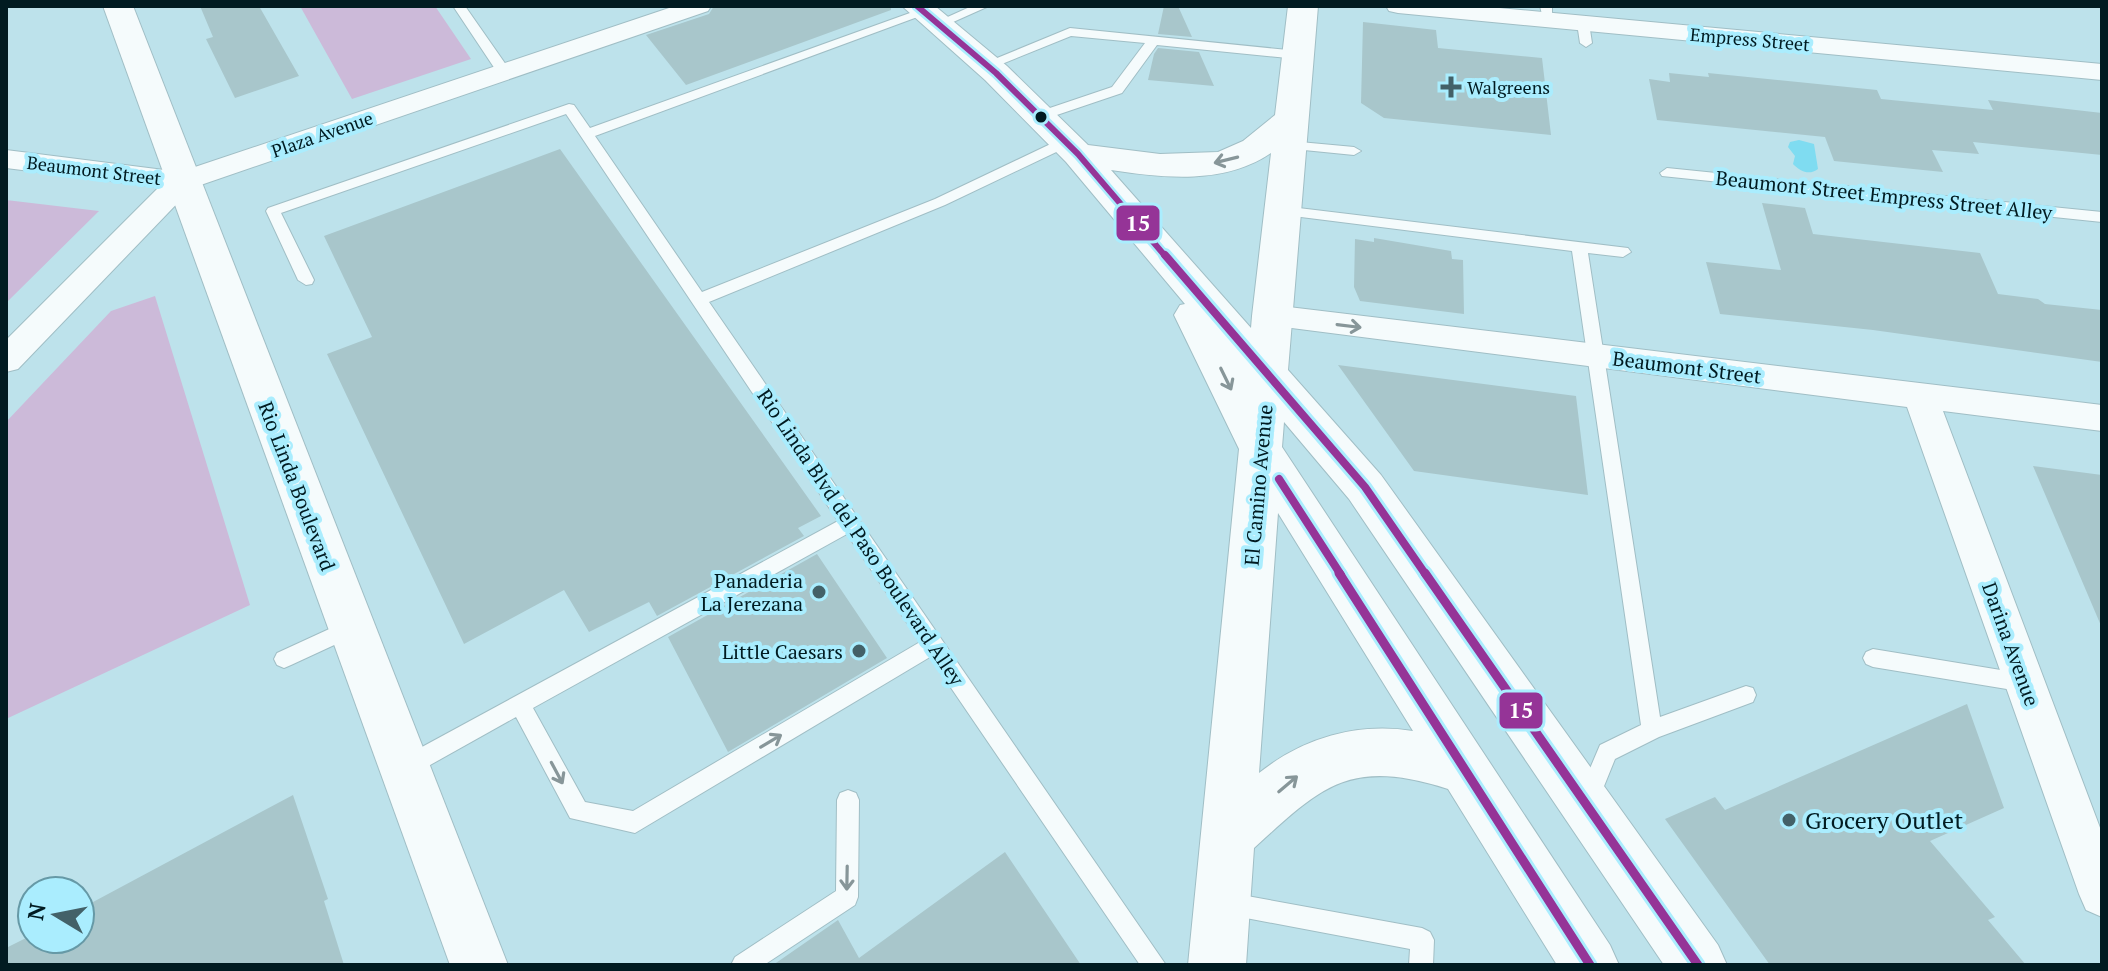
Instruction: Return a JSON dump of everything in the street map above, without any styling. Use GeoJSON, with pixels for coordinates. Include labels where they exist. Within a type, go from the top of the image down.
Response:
{"type":"FeatureCollection","features":[{"type":"Feature","properties":{"kind":"main road","name":"Rio Linda Boulevard"},"geometry":{"type":"LineString","coordinates":[[118,6],[479,965]]}},
{"type":"Feature","properties":{"kind":"main road","name":"El Camino Avenue"},"geometry":{"type":"LineString","coordinates":[[1217,965],[1272,316],[1303,6]]}},
{"type":"Feature","properties":{"kind":"main road"},"geometry":{"type":"LineString","coordinates":[[927,14],[987,65],[1072,148],[1365,487],[1698,965]]}},
{"type":"Feature","properties":{"kind":"main road"},"geometry":{"type":"LineString","coordinates":[[1072,148],[1166,164],[1224,161],[1242,156],[1262,143],[1290,132]]}},
{"type":"Feature","properties":{"kind":"main road"},"geometry":{"type":"LineString","coordinates":[[1167,259],[1261,450],[1590,965]]}},
{"type":"Feature","properties":{"kind":"main road"},"geometry":{"type":"LineString","coordinates":[[1229,835],[1300,774],[1337,759],[1359,753],[1397,753],[1422,756],[1465,770]]}},
{"type":"Feature","properties":{"kind":"street","name":"Plaza Avenue"},"geometry":{"type":"LineString","coordinates":[[6,360],[182,181],[699,6]]}},
{"type":"Feature","properties":{"kind":"street","name":"Empress Street"},"geometry":{"type":"LineString","coordinates":[[1398,6],[1547,13],[1585,33],[2102,72]]}},
{"type":"Feature","properties":{"kind":"street","name":"Beaumont Street"},"geometry":{"type":"LineString","coordinates":[[6,159],[182,181]]}},
{"type":"Feature","properties":{"kind":"street","name":"Beaumont Street"},"geometry":{"type":"LineString","coordinates":[[1272,316],[2102,418]]}},
{"type":"Feature","properties":{"kind":"street","name":"Darina Avenue"},"geometry":{"type":"LineString","coordinates":[[1920,395],[2102,894]]}},
{"type":"Feature","properties":{"kind":"lane"},"geometry":{"type":"LineString","coordinates":[[459,6],[504,72]]}},
{"type":"Feature","properties":{"kind":"lane"},"geometry":{"type":"LineString","coordinates":[[587,134],[927,14],[983,6]]}},
{"type":"Feature","properties":{"kind":"lane"},"geometry":{"type":"LineString","coordinates":[[987,65],[1070,32],[1298,55]]}},
{"type":"Feature","properties":{"kind":"lane"},"geometry":{"type":"LineString","coordinates":[[1040,116],[1117,90],[1153,41]]}},
{"type":"Feature","properties":{"kind":"lane","name":"Rio Linda Blvd del Paso Boulevard Alley"},"geometry":{"type":"LineString","coordinates":[[306,280],[273,211],[569,108],[1154,965]]}},
{"type":"Feature","properties":{"kind":"lane"},"geometry":{"type":"LineString","coordinates":[[1290,132],[1354,151]]}},
{"type":"Feature","properties":{"kind":"lane"},"geometry":{"type":"LineString","coordinates":[[700,299],[1072,148]]}},
{"type":"Feature","properties":{"kind":"lane","name":"Beaumont Street Empress Street Alley"},"geometry":{"type":"LineString","coordinates":[[1667,173],[2102,217]]}},
{"type":"Feature","properties":{"kind":"lane"},"geometry":{"type":"LineString","coordinates":[[1282,211],[1623,252]]}},
{"type":"Feature","properties":{"kind":"lane"},"geometry":{"type":"LineString","coordinates":[[1579,247],[1652,730]]}},
{"type":"Feature","properties":{"kind":"lane"},"geometry":{"type":"LineString","coordinates":[[403,768],[852,522]]}},
{"type":"Feature","properties":{"kind":"lane"},"geometry":{"type":"LineString","coordinates":[[284,659],[351,628]]}},
{"type":"Feature","properties":{"kind":"lane"},"geometry":{"type":"LineString","coordinates":[[520,704],[578,811],[635,822],[935,644]]}},
{"type":"Feature","properties":{"kind":"lane"},"geometry":{"type":"LineString","coordinates":[[1873,658],[2025,683]]}},
{"type":"Feature","properties":{"kind":"lane"},"geometry":{"type":"LineString","coordinates":[[1586,805],[1607,752],[1652,730],[1746,695]]}},
{"type":"Feature","properties":{"kind":"lane"},"geometry":{"type":"LineString","coordinates":[[743,965],[847,897],[848,800]]}},
{"type":"Feature","properties":{"kind":"lane"},"geometry":{"type":"LineString","coordinates":[[1222,902],[1422,940],[1421,965]]}},
{"type":"Feature","properties":{"kind":"shaded area"},"geometry":{"type":"Polygon","coordinates":[[[300,6],[435,6],[471,59],[352,99],[300,6]]]}},
{"type":"Feature","properties":{"kind":"shaded area"},"geometry":{"type":"Polygon","coordinates":[[[6,200],[99,211],[6,303],[6,200]]]}},
{"type":"Feature","properties":{"kind":"shaded area"},"geometry":{"type":"Polygon","coordinates":[[[155,296],[250,605],[6,719],[6,422],[111,311],[155,296]]]}},
{"type":"Feature","properties":{"kind":"water"},"geometry":{"type":"Polygon","coordinates":[[[1799,140],[1814,144],[1818,169],[1815,171],[1805,172],[1793,164],[1795,156],[1788,147],[1790,142],[1799,140]]]}},
{"type":"Feature","properties":{"kind":"building"},"geometry":{"type":"Polygon","coordinates":[[[200,6],[259,6],[299,76],[235,98],[206,39],[213,37],[200,6]]]}},
{"type":"Feature","properties":{"kind":"building"},"geometry":{"type":"Polygon","coordinates":[[[714,6],[891,6],[891,10],[686,85],[646,35],[709,14],[714,6]]]}},
{"type":"Feature","properties":{"kind":"building"},"geometry":{"type":"Polygon","coordinates":[[[1164,6],[1178,6],[1192,37],[1158,34],[1164,6]]]}},
{"type":"Feature","properties":{"kind":"building","name":"Walgreens"},"geometry":{"type":"Polygon","coordinates":[[[1363,22],[1436,30],[1438,48],[1542,58],[1551,135],[1384,118],[1361,103],[1363,22]]]}},
{"type":"Feature","properties":{"kind":"building"},"geometry":{"type":"Polygon","coordinates":[[[1158,48],[1199,52],[1214,86],[1148,80],[1158,48]]]}},
{"type":"Feature","properties":{"kind":"building"},"geometry":{"type":"Polygon","coordinates":[[[1669,73],[1709,77],[1708,73],[1877,90],[1881,99],[1993,110],[1988,100],[2102,113],[2102,155],[1973,142],[1979,154],[1932,150],[1943,172],[1834,161],[1825,137],[1657,120],[1649,79],[1670,82],[1669,73]]]}},
{"type":"Feature","properties":{"kind":"building"},"geometry":{"type":"Polygon","coordinates":[[[560,149],[821,516],[798,528],[804,536],[657,616],[649,602],[589,632],[564,590],[464,644],[327,354],[372,337],[324,236],[560,149]]]}},
{"type":"Feature","properties":{"kind":"building"},"geometry":{"type":"Polygon","coordinates":[[[1762,203],[1805,208],[1813,234],[1980,253],[1998,294],[2038,299],[2045,304],[2102,310],[2102,362],[1873,330],[1720,314],[1706,262],[1781,270],[1762,203]]]}},
{"type":"Feature","properties":{"kind":"building"},"geometry":{"type":"Polygon","coordinates":[[[1374,238],[1451,251],[1452,259],[1463,260],[1464,314],[1360,301],[1354,287],[1355,239],[1374,242],[1374,238]]]}},
{"type":"Feature","properties":{"kind":"building"},"geometry":{"type":"Polygon","coordinates":[[[1338,365],[1576,396],[1588,495],[1414,471],[1338,365]]]}},
{"type":"Feature","properties":{"kind":"building"},"geometry":{"type":"Polygon","coordinates":[[[2033,466],[2102,475],[2102,628],[2033,466]]]}},
{"type":"Feature","properties":{"kind":"building"},"geometry":{"type":"Polygon","coordinates":[[[817,554],[887,658],[728,752],[668,637],[817,554]]]}},
{"type":"Feature","properties":{"kind":"building"},"geometry":{"type":"Polygon","coordinates":[[[1967,704],[2004,808],[1930,841],[1995,917],[1988,920],[2026,965],[1770,965],[1665,819],[1715,797],[1725,810],[1967,704]]]}},
{"type":"Feature","properties":{"kind":"building"},"geometry":{"type":"Polygon","coordinates":[[[293,795],[328,899],[324,901],[344,965],[6,965],[6,948],[16,943],[16,955],[96,955],[96,900],[293,795]]]}},
{"type":"Feature","properties":{"kind":"building"},"geometry":{"type":"Polygon","coordinates":[[[1005,852],[1081,965],[773,965],[838,920],[859,958],[1005,852]]]}},
{"type":"Feature","properties":{"kind":"transit line","name":"15"},"geometry":{"type":"LineString","coordinates":[[917,6],[996,73],[1078,154],[1365,487],[1698,965]]}},
{"type":"Feature","properties":{"kind":"transit line","name":"15"},"geometry":{"type":"LineString","coordinates":[[1279,479],[1590,965]]}},
{"type":"Feature","properties":{"kind":"place","name":"Walgreens"},"geometry":{"type":"Point","coordinates":[1451,87]}},
{"type":"Feature","properties":{"kind":"place","name":"Panaderia La Jerezana"},"geometry":{"type":"Point","coordinates":[819,592]}},
{"type":"Feature","properties":{"kind":"place","name":"Little Caesars"},"geometry":{"type":"Point","coordinates":[859,651]}},
{"type":"Feature","properties":{"kind":"place","name":"Grocery Outlet"},"geometry":{"type":"Point","coordinates":[1789,820]}}]}
